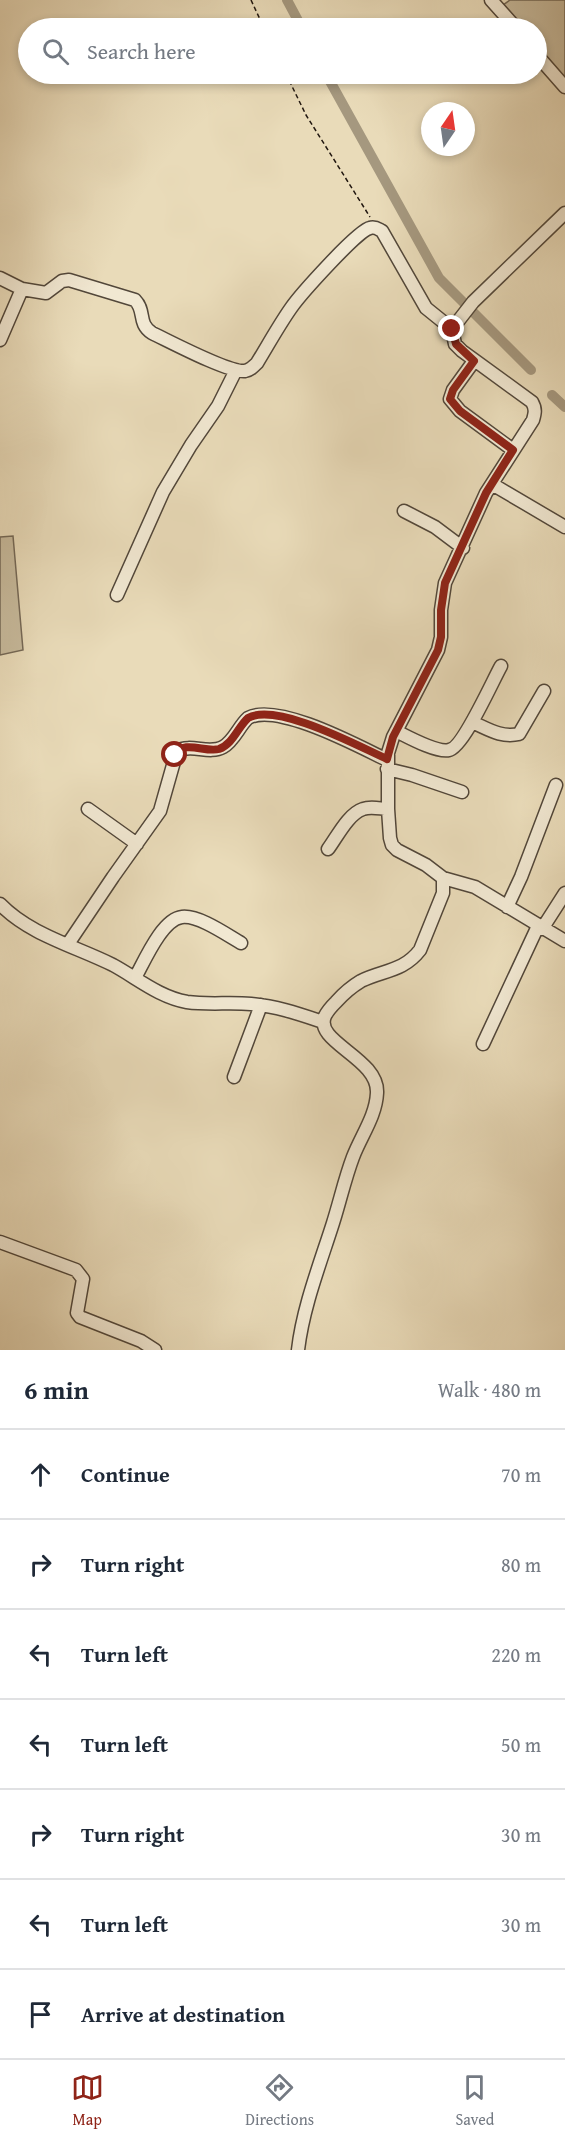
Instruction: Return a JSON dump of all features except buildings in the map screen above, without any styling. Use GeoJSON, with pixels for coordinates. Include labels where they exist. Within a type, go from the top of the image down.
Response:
{"type":"FeatureCollection","features":[{"type":"Feature","properties":{"kind":"street"},"geometry":{"type":"LineString","coordinates":[[491,0],[507,18]]}},
{"type":"Feature","properties":{"kind":"street"},"geometry":{"type":"LineString","coordinates":[[547,66],[565,87]]}},
{"type":"Feature","properties":{"kind":"street"},"geometry":{"type":"LineString","coordinates":[[565,213],[473,302],[454,326],[456,344],[474,361],[532,402],[535,407],[533,420],[492,484],[445,583],[438,650],[396,731],[387,764],[392,845],[397,850],[426,865],[444,878],[475,887],[565,941]]}},
{"type":"Feature","properties":{"kind":"street"},"geometry":{"type":"LineString","coordinates":[[0,278],[22,289],[46,293],[62,281],[69,280],[135,300],[140,305],[145,328],[152,333],[236,370],[244,371],[257,363],[292,306],[361,232],[369,228],[376,228],[382,231],[426,308],[434,316],[454,326]]}},
{"type":"Feature","properties":{"kind":"street"},"geometry":{"type":"LineString","coordinates":[[0,340],[22,289]]}},
{"type":"Feature","properties":{"kind":"street"},"geometry":{"type":"LineString","coordinates":[[474,361],[453,390],[450,399],[460,411],[513,450]]}},
{"type":"Feature","properties":{"kind":"street"},"geometry":{"type":"LineString","coordinates":[[117,595],[163,492],[218,406],[236,370]]}},
{"type":"Feature","properties":{"kind":"street"},"geometry":{"type":"LineString","coordinates":[[492,484],[565,527]]}},
{"type":"Feature","properties":{"kind":"street"},"geometry":{"type":"LineString","coordinates":[[404,511],[435,527],[463,548]]}},
{"type":"Feature","properties":{"kind":"street"},"geometry":{"type":"LineString","coordinates":[[396,731],[439,749],[454,748],[463,738],[501,666]]}},
{"type":"Feature","properties":{"kind":"street"},"geometry":{"type":"LineString","coordinates":[[472,722],[500,735],[519,734],[544,691]]}},
{"type":"Feature","properties":{"kind":"street"},"geometry":{"type":"LineString","coordinates":[[68,944],[160,811],[177,751],[187,747],[215,750],[221,748],[228,743],[243,722],[252,716],[267,714],[295,720],[349,741],[387,764],[462,792]]}},
{"type":"Feature","properties":{"kind":"street"},"geometry":{"type":"LineString","coordinates":[[507,907],[556,785]]}},
{"type":"Feature","properties":{"kind":"street"},"geometry":{"type":"LineString","coordinates":[[328,849],[358,812],[368,808],[388,809]]}},
{"type":"Feature","properties":{"kind":"street"},"geometry":{"type":"LineString","coordinates":[[88,809],[137,844]]}},
{"type":"Feature","properties":{"kind":"street"},"geometry":{"type":"LineString","coordinates":[[301,1349],[309,1300],[353,1158],[369,1123],[377,1098],[376,1082],[369,1070],[329,1036],[324,1030],[323,1022],[326,1013],[345,991],[362,980],[393,971],[415,957],[420,951],[443,893],[444,878]]}},
{"type":"Feature","properties":{"kind":"street"},"geometry":{"type":"LineString","coordinates":[[483,1044],[540,928],[565,893]]}},
{"type":"Feature","properties":{"kind":"street"},"geometry":{"type":"LineString","coordinates":[[0,904],[21,922],[115,966],[163,995],[189,1002],[261,1005],[323,1022]]}},
{"type":"Feature","properties":{"kind":"street"},"geometry":{"type":"LineString","coordinates":[[135,978],[158,937],[170,923],[183,916],[200,920],[241,944]]}},
{"type":"Feature","properties":{"kind":"street"},"geometry":{"type":"LineString","coordinates":[[234,1077],[261,1005]]}},
{"type":"Feature","properties":{"kind":"street"},"geometry":{"type":"LineString","coordinates":[[0,1242],[76,1270],[83,1279],[77,1308],[80,1317],[141,1341],[155,1350]]}},
{"type":"Feature","properties":{"kind":"path"},"geometry":{"type":"LineString","coordinates":[[251,0],[259,18]]}},
{"type":"Feature","properties":{"kind":"path"},"geometry":{"type":"LineString","coordinates":[[291,84],[306,115],[376,228]]}},
{"type":"Feature","properties":{"kind":"shaded area"},"geometry":{"type":"Polygon","coordinates":[[[510,0],[565,0],[565,86],[547,65],[547,18],[508,18],[499,8],[510,0]]]}},
{"type":"Feature","properties":{"kind":"shaded area"},"geometry":{"type":"Polygon","coordinates":[[[13,536],[23,650],[0,655],[0,537],[13,536]]]}},
{"type":"Feature","properties":{"kind":"waterway"},"geometry":{"type":"LineString","coordinates":[[287,0],[297,18]]}},
{"type":"Feature","properties":{"kind":"waterway"},"geometry":{"type":"LineString","coordinates":[[332,84],[439,278],[531,370]]}},
{"type":"Feature","properties":{"kind":"waterway"},"geometry":{"type":"LineString","coordinates":[[552,395],[565,407]]}},
{"type":"Feature","properties":{"kind":"route"},"geometry":{"type":"LineString","coordinates":[[175,755],[177,751],[187,747],[215,750],[221,748],[228,743],[248,718],[267,714],[309,725],[387,759],[393,737],[438,650],[445,583],[463,548],[486,493],[513,450],[452,404],[450,394],[474,361],[456,344],[452,329]]}}]}
